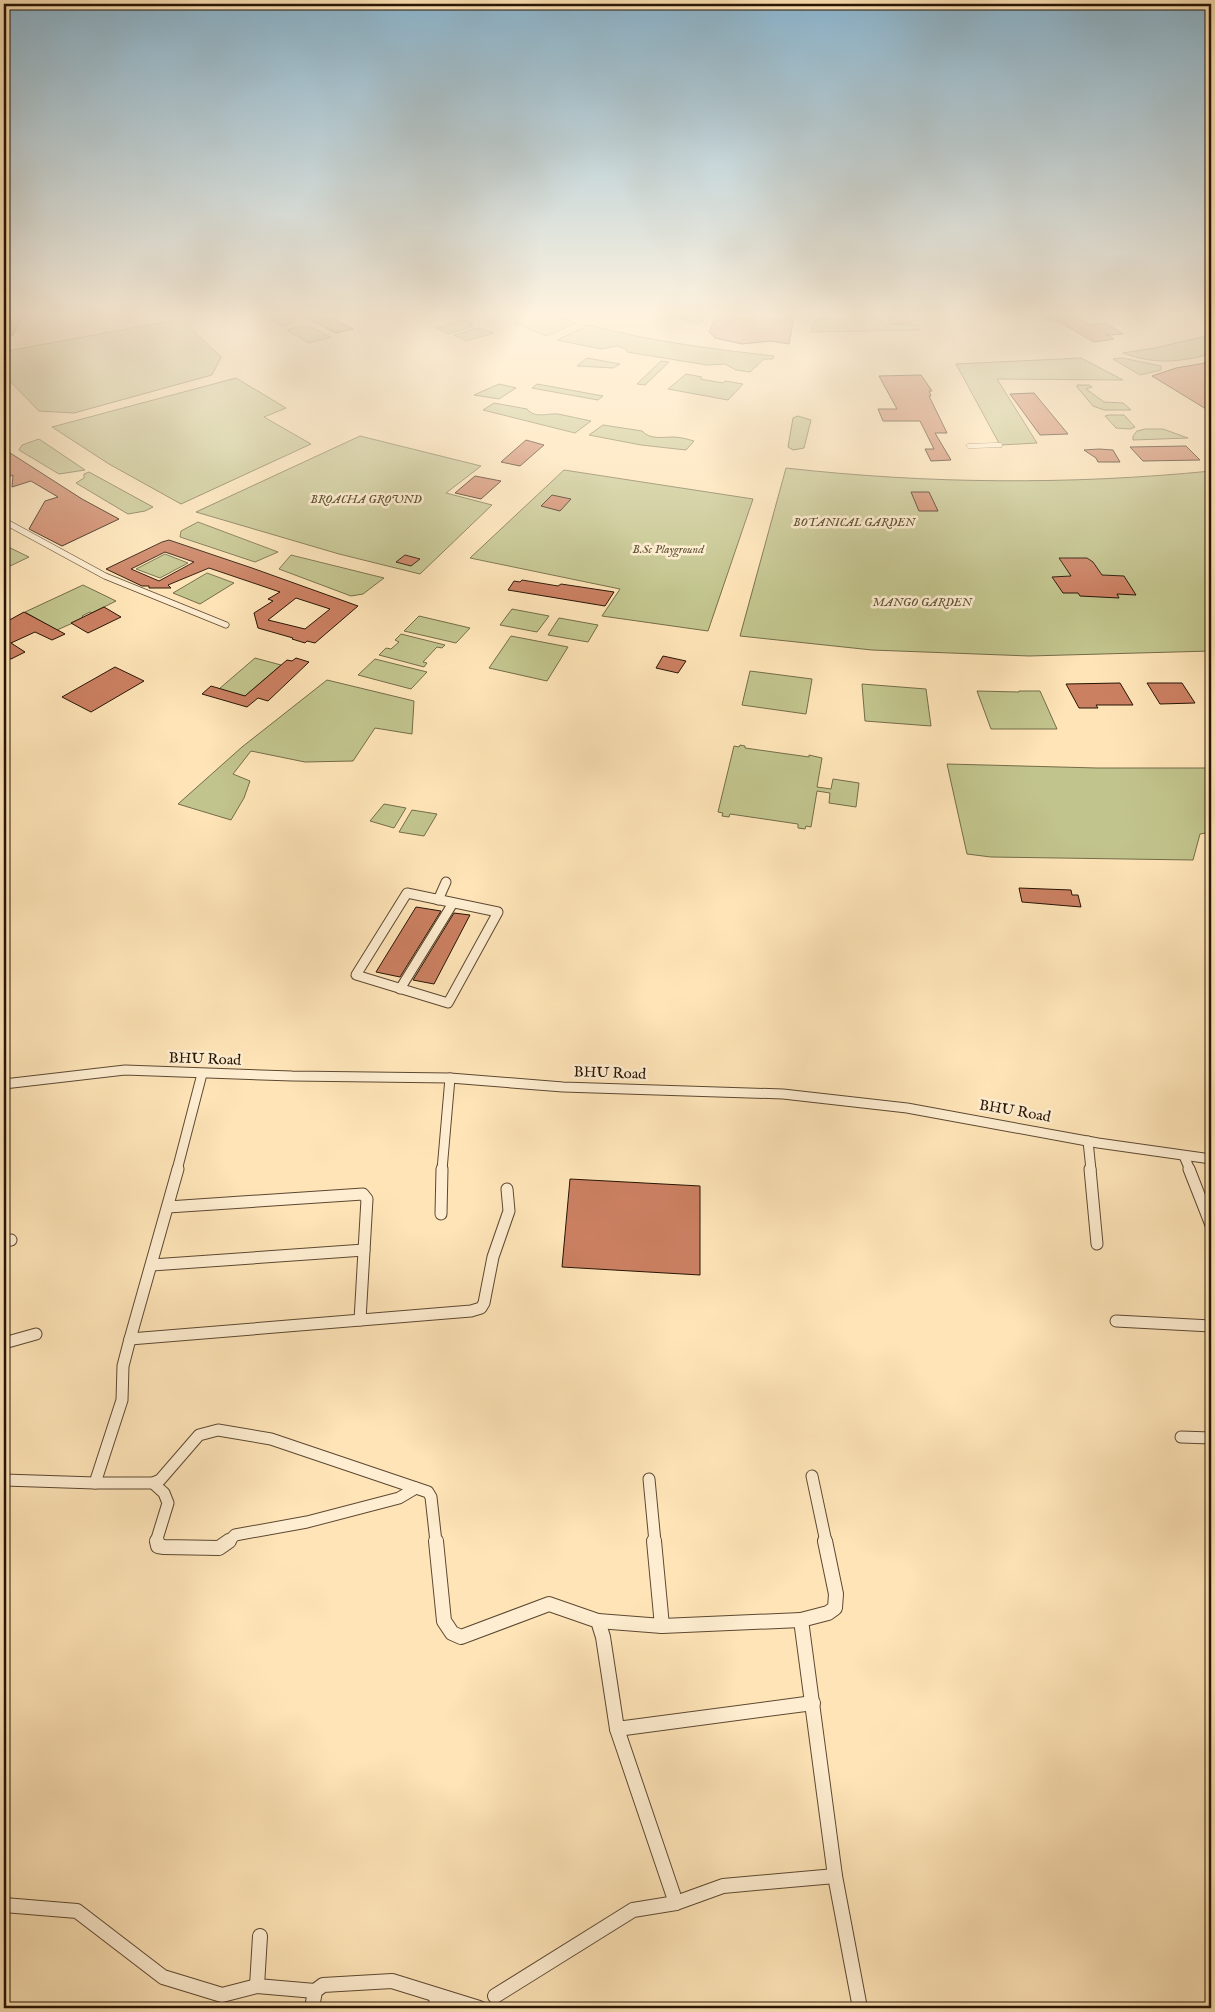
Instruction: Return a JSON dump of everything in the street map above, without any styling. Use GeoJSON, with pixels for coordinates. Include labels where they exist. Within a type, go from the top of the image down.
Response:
{"type":"FeatureCollection","features":[{"type":"Feature","properties":{"kind":"street"},"geometry":{"type":"LineString","coordinates":[[969,446],[1000,445]]}},
{"type":"Feature","properties":{"kind":"street"},"geometry":{"type":"LineString","coordinates":[[4,521],[105,576],[226,625]]}},
{"type":"Feature","properties":{"kind":"street"},"geometry":{"type":"LineString","coordinates":[[438,900],[446,882]]}},
{"type":"Feature","properties":{"kind":"street"},"geometry":{"type":"LineString","coordinates":[[407,893],[453,903],[498,912],[448,1003],[356,975],[407,893]]}},
{"type":"Feature","properties":{"kind":"street"},"geometry":{"type":"LineString","coordinates":[[400,988],[453,903]]}},
{"type":"Feature","properties":{"kind":"street","name":"BHU Road"},"geometry":{"type":"LineString","coordinates":[[4,1084],[125,1070],[202,1074],[450,1078],[563,1087],[783,1094],[866,1102],[1013,1126],[1088,1141],[1211,1159]]}},
{"type":"Feature","properties":{"kind":"street"},"geometry":{"type":"LineString","coordinates":[[95,1483],[122,1400],[123,1366],[168,1207],[202,1074]]}},
{"type":"Feature","properties":{"kind":"street"},"geometry":{"type":"LineString","coordinates":[[441,1214],[442,1163],[450,1078]]}},
{"type":"Feature","properties":{"kind":"street"},"geometry":{"type":"LineString","coordinates":[[1088,1141],[1098,1244]]}},
{"type":"Feature","properties":{"kind":"street"},"geometry":{"type":"LineString","coordinates":[[1184,1156],[1211,1225]]}},
{"type":"Feature","properties":{"kind":"street"},"geometry":{"type":"LineString","coordinates":[[130,1339],[471,1311],[480,1308],[484,1303],[493,1257],[506,1221],[508,1211],[507,1189]]}},
{"type":"Feature","properties":{"kind":"street"},"geometry":{"type":"LineString","coordinates":[[168,1207],[363,1194],[367,1199],[360,1320]]}},
{"type":"Feature","properties":{"kind":"street"},"geometry":{"type":"LineString","coordinates":[[152,1265],[364,1250]]}},
{"type":"Feature","properties":{"kind":"street"},"geometry":{"type":"LineString","coordinates":[[1116,1321],[1211,1326]]}},
{"type":"Feature","properties":{"kind":"street"},"geometry":{"type":"LineString","coordinates":[[4,1343],[36,1334]]}},
{"type":"Feature","properties":{"kind":"street"},"geometry":{"type":"LineString","coordinates":[[4,1480],[153,1483],[160,1480],[199,1435],[218,1430],[272,1439],[428,1492],[431,1497],[444,1621],[452,1633],[461,1637],[549,1604],[598,1621],[662,1626],[802,1620],[828,1613],[835,1608],[836,1594],[812,1476]]}},
{"type":"Feature","properties":{"kind":"street"},"geometry":{"type":"LineString","coordinates":[[1181,1437],[1211,1438]]}},
{"type":"Feature","properties":{"kind":"street"},"geometry":{"type":"LineString","coordinates":[[649,1479],[662,1626]]}},
{"type":"Feature","properties":{"kind":"street"},"geometry":{"type":"LineString","coordinates":[[153,1483],[167,1498],[168,1503],[156,1543],[158,1546],[164,1547],[219,1548],[224,1546],[235,1535],[307,1522],[399,1498],[416,1488]]}},
{"type":"Feature","properties":{"kind":"street"},"geometry":{"type":"LineString","coordinates":[[802,1620],[835,1876],[860,2008]]}},
{"type":"Feature","properties":{"kind":"street"},"geometry":{"type":"LineString","coordinates":[[598,1621],[603,1636],[617,1729],[676,1902]]}},
{"type":"Feature","properties":{"kind":"street"},"geometry":{"type":"LineString","coordinates":[[617,1729],[813,1703]]}},
{"type":"Feature","properties":{"kind":"street"},"geometry":{"type":"LineString","coordinates":[[494,1996],[634,1910],[676,1902],[723,1886],[835,1876]]}},
{"type":"Feature","properties":{"kind":"street"},"geometry":{"type":"LineString","coordinates":[[4,1905],[77,1911],[163,1977],[222,1996],[257,1986],[315,1991],[323,1985],[392,1981],[437,2002],[479,2008]]}},
{"type":"Feature","properties":{"kind":"street"},"geometry":{"type":"LineString","coordinates":[[257,1986],[260,1936]]}},
{"type":"Feature","properties":{"kind":"street"},"geometry":{"type":"LineString","coordinates":[[312,2008],[315,1991]]}},
{"type":"Feature","properties":{"kind":"green space"},"geometry":{"type":"Polygon","coordinates":[[[34,406],[100,406],[74,413],[39,411],[34,406]]]}},
{"type":"Feature","properties":{"kind":"green space"},"geometry":{"type":"Polygon","coordinates":[[[131,406],[282,406],[286,408],[264,417],[311,444],[181,504],[109,464],[52,427],[131,406]]]}},
{"type":"Feature","properties":{"kind":"green space"},"geometry":{"type":"Polygon","coordinates":[[[489,406],[510,406],[527,409],[537,415],[558,414],[591,421],[575,433],[483,410],[489,406]]]}},
{"type":"Feature","properties":{"kind":"green space"},"geometry":{"type":"Polygon","coordinates":[[[979,406],[1014,406],[1037,443],[1000,445],[979,406]]]}},
{"type":"Feature","properties":{"kind":"green space"},"geometry":{"type":"Polygon","coordinates":[[[1093,406],[1126,406],[1131,410],[1104,410],[1093,406]]]}},
{"type":"Feature","properties":{"kind":"green space"},"geometry":{"type":"Polygon","coordinates":[[[1124,415],[1135,427],[1130,429],[1116,428],[1105,416],[1124,415]]]}},
{"type":"Feature","properties":{"kind":"green space"},"geometry":{"type":"Polygon","coordinates":[[[798,416],[811,420],[804,448],[793,450],[788,447],[793,418],[798,416]]]}},
{"type":"Feature","properties":{"kind":"green space"},"geometry":{"type":"Polygon","coordinates":[[[603,425],[642,431],[653,437],[678,437],[694,441],[686,450],[641,445],[589,435],[603,425]]]}},
{"type":"Feature","properties":{"kind":"green space"},"geometry":{"type":"Polygon","coordinates":[[[1163,429],[1188,438],[1133,440],[1133,436],[1137,431],[1163,429]]]}},
{"type":"Feature","properties":{"kind":"green space","name":"BROACHA GROUND"},"geometry":{"type":"Polygon","coordinates":[[[360,436],[481,466],[446,493],[492,505],[420,574],[339,554],[196,512],[360,436]]]}},
{"type":"Feature","properties":{"kind":"green space"},"geometry":{"type":"Polygon","coordinates":[[[39,439],[85,470],[59,474],[19,450],[22,445],[39,439]]]}},
{"type":"Feature","properties":{"kind":"green space"},"geometry":{"type":"Polygon","coordinates":[[[786,468],[892,477],[999,481],[1105,479],[1211,471],[1211,651],[1029,656],[872,650],[740,636],[786,468]]]}},
{"type":"Feature","properties":{"kind":"green space","name":"B.Sc Playground"},"geometry":{"type":"Polygon","coordinates":[[[564,470],[753,499],[708,631],[602,616],[620,589],[470,558],[564,470]]]}},
{"type":"Feature","properties":{"kind":"green space"},"geometry":{"type":"Polygon","coordinates":[[[89,472],[153,507],[145,511],[128,514],[76,483],[84,478],[84,474],[89,472]]]}},
{"type":"Feature","properties":{"kind":"green space"},"geometry":{"type":"Polygon","coordinates":[[[198,522],[278,552],[255,562],[180,537],[181,531],[198,522]]]}},
{"type":"Feature","properties":{"kind":"green space"},"geometry":{"type":"Polygon","coordinates":[[[4,545],[29,557],[8,567],[4,565],[4,545]]]}},
{"type":"Feature","properties":{"kind":"green space"},"geometry":{"type":"Polygon","coordinates":[[[165,554],[188,563],[160,578],[136,569],[165,554]]]}},
{"type":"Feature","properties":{"kind":"green space"},"geometry":{"type":"Polygon","coordinates":[[[291,555],[384,578],[363,594],[351,596],[279,569],[291,555]]]}},
{"type":"Feature","properties":{"kind":"green space"},"geometry":{"type":"Polygon","coordinates":[[[207,573],[234,583],[200,604],[173,593],[207,573]]]}},
{"type":"Feature","properties":{"kind":"green space"},"geometry":{"type":"Polygon","coordinates":[[[83,585],[116,601],[92,613],[90,612],[82,616],[84,618],[57,630],[25,612],[83,585]]]}},
{"type":"Feature","properties":{"kind":"green space"},"geometry":{"type":"Polygon","coordinates":[[[512,609],[549,616],[537,632],[500,625],[512,609]]]}},
{"type":"Feature","properties":{"kind":"green space"},"geometry":{"type":"Polygon","coordinates":[[[419,616],[470,628],[456,643],[404,631],[419,616]]]}},
{"type":"Feature","properties":{"kind":"green space"},"geometry":{"type":"Polygon","coordinates":[[[559,618],[598,625],[588,642],[548,635],[559,618]]]}},
{"type":"Feature","properties":{"kind":"green space"},"geometry":{"type":"Polygon","coordinates":[[[401,634],[445,645],[442,648],[437,647],[423,662],[427,663],[424,667],[379,655],[386,648],[391,649],[399,642],[395,640],[401,634]]]}},
{"type":"Feature","properties":{"kind":"green space"},"geometry":{"type":"Polygon","coordinates":[[[511,636],[568,647],[547,681],[489,668],[511,636]]]}},
{"type":"Feature","properties":{"kind":"green space"},"geometry":{"type":"Polygon","coordinates":[[[255,658],[281,665],[245,696],[219,689],[255,658]]]}},
{"type":"Feature","properties":{"kind":"green space"},"geometry":{"type":"Polygon","coordinates":[[[375,659],[427,672],[411,689],[358,675],[375,659]]]}},
{"type":"Feature","properties":{"kind":"green space"},"geometry":{"type":"Polygon","coordinates":[[[750,671],[812,679],[806,714],[742,705],[750,671]]]}},
{"type":"Feature","properties":{"kind":"green space"},"geometry":{"type":"Polygon","coordinates":[[[327,680],[414,701],[412,734],[375,728],[353,761],[305,762],[251,751],[233,774],[250,781],[244,798],[231,820],[178,804],[242,747],[327,680]]]}},
{"type":"Feature","properties":{"kind":"green space"},"geometry":{"type":"Polygon","coordinates":[[[862,684],[926,689],[931,726],[865,721],[862,684]]]}},
{"type":"Feature","properties":{"kind":"green space"},"geometry":{"type":"Polygon","coordinates":[[[977,691],[1040,691],[1057,729],[991,729],[977,691]]]}},
{"type":"Feature","properties":{"kind":"green space"},"geometry":{"type":"Polygon","coordinates":[[[740,745],[745,746],[745,748],[822,758],[817,787],[831,789],[833,779],[859,783],[856,807],[829,803],[830,793],[817,791],[811,827],[806,826],[805,829],[798,828],[798,824],[730,814],[729,817],[722,816],[723,813],[718,812],[734,746],[739,747],[740,745]]]}},
{"type":"Feature","properties":{"kind":"green space"},"geometry":{"type":"Polygon","coordinates":[[[947,764],[1097,768],[1211,768],[1211,832],[1200,834],[1193,860],[991,857],[967,854],[947,764]]]}},
{"type":"Feature","properties":{"kind":"green space"},"geometry":{"type":"Polygon","coordinates":[[[384,804],[406,808],[394,828],[370,821],[384,804]]]}},
{"type":"Feature","properties":{"kind":"green space"},"geometry":{"type":"Polygon","coordinates":[[[412,810],[437,814],[424,836],[399,832],[412,810]]]}},
{"type":"Feature","properties":{"kind":"building"},"geometry":{"type":"Polygon","coordinates":[[[895,406],[934,406],[947,433],[935,433],[951,460],[931,461],[925,449],[934,449],[920,421],[883,421],[878,409],[897,409],[895,406]]]}},
{"type":"Feature","properties":{"kind":"building"},"geometry":{"type":"Polygon","coordinates":[[[1019,406],[1045,406],[1068,434],[1040,435],[1019,406]]]}},
{"type":"Feature","properties":{"kind":"building"},"geometry":{"type":"Polygon","coordinates":[[[1201,406],[1211,406],[1211,412],[1201,406]]]}},
{"type":"Feature","properties":{"kind":"building"},"geometry":{"type":"Polygon","coordinates":[[[526,440],[544,445],[520,466],[501,462],[526,440]]]}},
{"type":"Feature","properties":{"kind":"building"},"geometry":{"type":"Polygon","coordinates":[[[1186,446],[1200,460],[1143,461],[1130,447],[1186,446]]]}},
{"type":"Feature","properties":{"kind":"building"},"geometry":{"type":"Polygon","coordinates":[[[4,449],[82,499],[119,519],[62,546],[29,529],[45,501],[58,497],[31,481],[12,487],[13,475],[4,479],[4,449]]]}},
{"type":"Feature","properties":{"kind":"building"},"geometry":{"type":"Polygon","coordinates":[[[1084,450],[1113,450],[1120,462],[1098,462],[1096,458],[1084,450]]]}},
{"type":"Feature","properties":{"kind":"building"},"geometry":{"type":"Polygon","coordinates":[[[475,476],[501,481],[481,499],[455,493],[475,476]]]}},
{"type":"Feature","properties":{"kind":"building"},"geometry":{"type":"Polygon","coordinates":[[[911,492],[929,492],[938,511],[919,511],[911,492]]]}},
{"type":"Feature","properties":{"kind":"building"},"geometry":{"type":"Polygon","coordinates":[[[552,495],[571,499],[560,511],[541,506],[552,495]]]}},
{"type":"Feature","properties":{"kind":"building"},"geometry":{"type":"Polygon","coordinates":[[[169,540],[358,606],[315,643],[307,641],[305,643],[258,628],[254,613],[273,601],[268,599],[280,592],[209,568],[168,585],[171,588],[149,588],[149,586],[142,586],[106,569],[169,540]],[[165,552],[131,569],[159,581],[194,562],[165,552]],[[296,598],[268,620],[305,629],[330,609],[296,598]]]}},
{"type":"Feature","properties":{"kind":"building"},"geometry":{"type":"Polygon","coordinates":[[[405,555],[420,559],[411,566],[396,562],[405,555]]]}},
{"type":"Feature","properties":{"kind":"building"},"geometry":{"type":"Polygon","coordinates":[[[1059,558],[1087,558],[1093,562],[1102,575],[1124,576],[1136,595],[1117,594],[1119,598],[1063,593],[1052,577],[1071,576],[1059,558]]]}},
{"type":"Feature","properties":{"kind":"building"},"geometry":{"type":"Polygon","coordinates":[[[522,580],[614,592],[605,606],[508,590],[514,581],[520,582],[522,580]]]}},
{"type":"Feature","properties":{"kind":"building"},"geometry":{"type":"Polygon","coordinates":[[[104,607],[121,617],[88,633],[71,623],[104,607]]]}},
{"type":"Feature","properties":{"kind":"building"},"geometry":{"type":"Polygon","coordinates":[[[24,612],[65,634],[52,640],[35,632],[11,643],[25,652],[11,659],[4,655],[4,623],[24,612]]]}},
{"type":"Feature","properties":{"kind":"building"},"geometry":{"type":"Polygon","coordinates":[[[663,656],[686,661],[678,673],[656,668],[663,656]]]}},
{"type":"Feature","properties":{"kind":"building"},"geometry":{"type":"Polygon","coordinates":[[[296,658],[309,662],[268,701],[258,698],[247,707],[202,694],[211,686],[245,696],[287,660],[292,661],[296,658]]]}},
{"type":"Feature","properties":{"kind":"building"},"geometry":{"type":"Polygon","coordinates":[[[115,667],[144,681],[91,712],[62,697],[115,667]]]}},
{"type":"Feature","properties":{"kind":"building"},"geometry":{"type":"Polygon","coordinates":[[[1120,683],[1133,705],[1096,705],[1098,708],[1079,708],[1066,684],[1120,683]]]}},
{"type":"Feature","properties":{"kind":"building"},"geometry":{"type":"Polygon","coordinates":[[[1147,683],[1182,683],[1195,703],[1160,704],[1147,683]]]}},
{"type":"Feature","properties":{"kind":"building"},"geometry":{"type":"Polygon","coordinates":[[[1019,888],[1071,890],[1072,895],[1078,895],[1081,907],[1022,902],[1019,888]]]}},
{"type":"Feature","properties":{"kind":"building"},"geometry":{"type":"Polygon","coordinates":[[[416,907],[441,911],[400,977],[376,972],[416,907]]]}},
{"type":"Feature","properties":{"kind":"building"},"geometry":{"type":"Polygon","coordinates":[[[454,913],[470,915],[434,984],[413,980],[454,913]]]}},
{"type":"Feature","properties":{"kind":"building"},"geometry":{"type":"Polygon","coordinates":[[[570,1179],[700,1186],[700,1275],[562,1267],[570,1179]]]}},
{"type":"Feature","properties":{"kind":"park label","name":"BOTANICAL GARDEN"},"geometry":{"type":"Point","coordinates":[854,522]}},
{"type":"Feature","properties":{"kind":"park label","name":"MANGO GARDEN"},"geometry":{"type":"Point","coordinates":[922,602]}}]}
